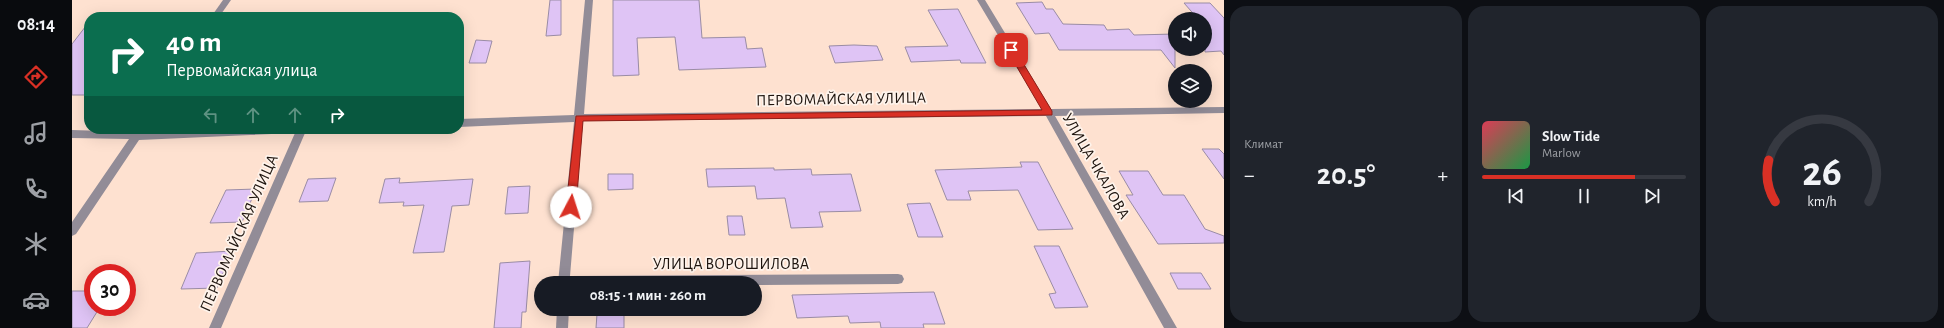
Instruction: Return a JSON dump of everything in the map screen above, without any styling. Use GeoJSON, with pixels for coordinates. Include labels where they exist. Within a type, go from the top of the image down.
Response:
{"type":"FeatureCollection","features":[{"type":"Feature","properties":{"kind":"street"},"geometry":{"type":"LineString","coordinates":[[219,12],[227,0]]}},
{"type":"Feature","properties":{"kind":"street","name":"УЛИЦА ВОРОШИЛОВА"},"geometry":{"type":"LineString","coordinates":[[565,276],[589,0]]}},
{"type":"Feature","properties":{"kind":"street","name":"УЛИЦА ЧКАЛОВА"},"geometry":{"type":"LineString","coordinates":[[981,0],[1049,113],[1171,328]]}},
{"type":"Feature","properties":{"kind":"street","name":"ПЕРВОМАЙСКАЯ УЛИЦА"},"geometry":{"type":"LineString","coordinates":[[464,123],[579,118],[1224,110]]}},
{"type":"Feature","properties":{"kind":"street","name":"ПЕРВОМАЙСКАЯ УЛИЦА"},"geometry":{"type":"LineString","coordinates":[[72,134],[84,134]]}},
{"type":"Feature","properties":{"kind":"street"},"geometry":{"type":"LineString","coordinates":[[72,231],[138,134]]}},
{"type":"Feature","properties":{"kind":"street","name":"ПЕРВОМАЙСКАЯ УЛИЦА"},"geometry":{"type":"LineString","coordinates":[[215,328],[300,134]]}},
{"type":"Feature","properties":{"kind":"street","name":"УЛИЦА ВОРОШИЛОВА"},"geometry":{"type":"LineString","coordinates":[[762,280],[898,279]]}},
{"type":"Feature","properties":{"kind":"street"},"geometry":{"type":"LineString","coordinates":[[562,328],[563,316]]}},
{"type":"Feature","properties":{"kind":"building"},"geometry":{"type":"Polygon","coordinates":[[[550,0],[561,0],[561,35],[546,36],[550,0]]]}},
{"type":"Feature","properties":{"kind":"building"},"geometry":{"type":"Polygon","coordinates":[[[613,0],[699,0],[702,38],[745,37],[747,49],[762,48],[766,67],[679,70],[675,37],[637,38],[639,75],[613,76],[613,0]]]}},
{"type":"Feature","properties":{"kind":"building"},"geometry":{"type":"Polygon","coordinates":[[[1042,2],[1046,9],[1053,9],[1063,24],[1104,25],[1107,30],[1129,29],[1134,35],[1168,34],[1168,56],[1175,56],[1175,64],[1172,64],[1161,50],[1059,50],[1049,33],[1035,34],[1016,3],[1042,2]]]}},
{"type":"Feature","properties":{"kind":"building"},"geometry":{"type":"Polygon","coordinates":[[[1184,3],[1210,3],[1224,18],[1224,55],[1221,51],[1212,52],[1212,12],[1192,12],[1184,3]]]}},
{"type":"Feature","properties":{"kind":"building"},"geometry":{"type":"Polygon","coordinates":[[[958,9],[986,63],[961,63],[960,60],[911,62],[905,47],[948,46],[928,10],[958,9]]]}},
{"type":"Feature","properties":{"kind":"building"},"geometry":{"type":"Polygon","coordinates":[[[84,28],[84,95],[72,95],[72,44],[84,28]]]}},
{"type":"Feature","properties":{"kind":"building"},"geometry":{"type":"Polygon","coordinates":[[[476,40],[492,41],[486,63],[469,63],[476,40]]]}},
{"type":"Feature","properties":{"kind":"building"},"geometry":{"type":"Polygon","coordinates":[[[829,46],[877,46],[883,60],[835,63],[829,46]]]}},
{"type":"Feature","properties":{"kind":"building"},"geometry":{"type":"Polygon","coordinates":[[[1202,149],[1219,149],[1224,154],[1224,179],[1202,149]]]}},
{"type":"Feature","properties":{"kind":"building"},"geometry":{"type":"Polygon","coordinates":[[[1020,162],[1038,162],[1073,229],[1038,230],[1018,190],[968,191],[971,200],[947,200],[935,170],[1022,167],[1020,162]]]}},
{"type":"Feature","properties":{"kind":"building"},"geometry":{"type":"Polygon","coordinates":[[[774,168],[774,170],[811,169],[812,175],[851,174],[861,211],[819,212],[823,227],[791,228],[785,198],[757,199],[755,186],[708,187],[706,169],[774,168]]]}},
{"type":"Feature","properties":{"kind":"building"},"geometry":{"type":"Polygon","coordinates":[[[1119,171],[1148,171],[1163,195],[1184,195],[1205,229],[1224,236],[1224,243],[1158,244],[1126,195],[1133,195],[1119,171]]]}},
{"type":"Feature","properties":{"kind":"building"},"geometry":{"type":"Polygon","coordinates":[[[608,174],[633,174],[633,189],[608,190],[608,174]]]}},
{"type":"Feature","properties":{"kind":"building"},"geometry":{"type":"Polygon","coordinates":[[[336,178],[328,201],[299,202],[308,179],[336,178]]]}},
{"type":"Feature","properties":{"kind":"building"},"geometry":{"type":"Polygon","coordinates":[[[400,178],[399,183],[473,179],[469,205],[452,206],[444,252],[413,253],[424,205],[403,206],[404,202],[379,203],[385,179],[400,178]]]}},
{"type":"Feature","properties":{"kind":"building"},"geometry":{"type":"Polygon","coordinates":[[[530,186],[528,213],[505,214],[508,187],[530,186]]]}},
{"type":"Feature","properties":{"kind":"building"},"geometry":{"type":"Polygon","coordinates":[[[256,189],[242,222],[210,223],[226,190],[256,189]]]}},
{"type":"Feature","properties":{"kind":"building"},"geometry":{"type":"Polygon","coordinates":[[[930,203],[943,237],[918,237],[907,204],[930,203]]]}},
{"type":"Feature","properties":{"kind":"building"},"geometry":{"type":"Polygon","coordinates":[[[727,216],[742,216],[745,235],[729,235],[727,216]]]}},
{"type":"Feature","properties":{"kind":"building"},"geometry":{"type":"Polygon","coordinates":[[[1034,246],[1059,246],[1088,307],[1055,308],[1049,294],[1056,293],[1034,246]]]}},
{"type":"Feature","properties":{"kind":"building"},"geometry":{"type":"Polygon","coordinates":[[[232,251],[217,288],[181,289],[196,253],[232,251]]]}},
{"type":"Feature","properties":{"kind":"building"},"geometry":{"type":"Polygon","coordinates":[[[530,261],[526,312],[522,312],[521,328],[494,328],[500,263],[530,261]]]}},
{"type":"Feature","properties":{"kind":"building"},"geometry":{"type":"Polygon","coordinates":[[[1170,273],[1201,273],[1211,289],[1178,289],[1170,273]]]}},
{"type":"Feature","properties":{"kind":"building"},"geometry":{"type":"Polygon","coordinates":[[[72,291],[84,291],[84,316],[94,316],[87,328],[72,328],[72,291]]]}},
{"type":"Feature","properties":{"kind":"building"},"geometry":{"type":"Polygon","coordinates":[[[934,292],[945,324],[923,324],[924,328],[881,328],[880,322],[850,323],[848,316],[797,318],[792,295],[934,292]]]}},
{"type":"Feature","properties":{"kind":"building"},"geometry":{"type":"Polygon","coordinates":[[[597,316],[624,316],[624,328],[596,328],[597,316]]]}},
{"type":"Feature","properties":{"kind":"route"},"geometry":{"type":"LineString","coordinates":[[571,207],[579,118],[1049,113],[1011,50]]}}]}
